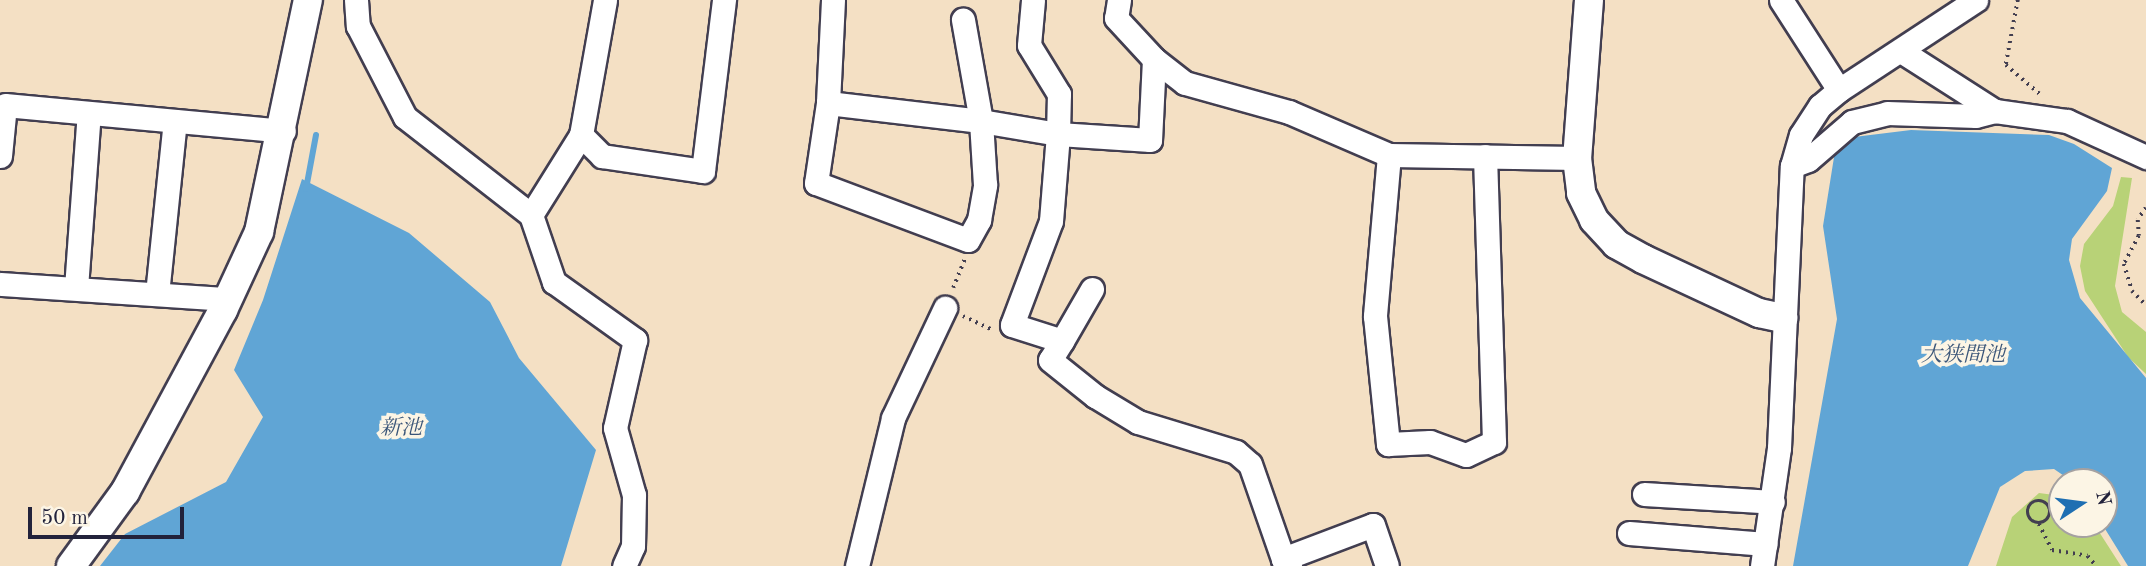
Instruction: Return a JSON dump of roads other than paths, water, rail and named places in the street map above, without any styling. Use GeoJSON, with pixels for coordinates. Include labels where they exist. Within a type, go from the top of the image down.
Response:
{"type":"FeatureCollection","features":[{"type":"Feature","properties":{"kind":"street"},"geometry":{"type":"LineString","coordinates":[[71,566],[125,492],[228,299],[259,232],[284,131],[308,0]]}},
{"type":"Feature","properties":{"kind":"street"},"geometry":{"type":"LineString","coordinates":[[356,0],[358,26],[405,117],[531,215],[554,282],[635,340],[615,428],[634,495],[632,546],[624,566]]}},
{"type":"Feature","properties":{"kind":"street"},"geometry":{"type":"LineString","coordinates":[[531,215],[581,135],[605,0]]}},
{"type":"Feature","properties":{"kind":"street"},"geometry":{"type":"LineString","coordinates":[[581,135],[602,156],[703,171],[724,0]]}},
{"type":"Feature","properties":{"kind":"street"},"geometry":{"type":"LineString","coordinates":[[833,0],[828,103],[816,183],[968,240],[979,220],[985,185],[981,121],[963,20]]}},
{"type":"Feature","properties":{"kind":"street"},"geometry":{"type":"LineString","coordinates":[[1033,0],[1029,45],[1059,93],[1058,134],[1051,221],[1012,325],[1062,341]]}},
{"type":"Feature","properties":{"kind":"street"},"geometry":{"type":"LineString","coordinates":[[1119,0],[1116,18],[1154,59],[1185,83],[1289,112],[1389,155],[1577,158]]}},
{"type":"Feature","properties":{"kind":"street"},"geometry":{"type":"LineString","coordinates":[[1589,0],[1577,158],[1581,193],[1594,220],[1616,244],[1759,313],[1783,318]]}},
{"type":"Feature","properties":{"kind":"street"},"geometry":{"type":"LineString","coordinates":[[1782,0],[1839,90]]}},
{"type":"Feature","properties":{"kind":"street"},"geometry":{"type":"LineString","coordinates":[[1629,533],[1764,555],[1773,502],[1782,402],[1783,318],[1792,166],[1801,135],[1820,106],[1839,90],[1976,0]]}},
{"type":"Feature","properties":{"kind":"street"},"geometry":{"type":"LineString","coordinates":[[1901,51],[1996,111]]}},
{"type":"Feature","properties":{"kind":"street"},"geometry":{"type":"LineString","coordinates":[[828,103],[981,121],[1058,134],[1150,140],[1154,59]]}},
{"type":"Feature","properties":{"kind":"street"},"geometry":{"type":"LineString","coordinates":[[0,156],[5,105],[284,131]]}},
{"type":"Feature","properties":{"kind":"street"},"geometry":{"type":"LineString","coordinates":[[1792,166],[1808,160],[1852,122],[1887,113],[1976,116],[1996,111],[2058,120],[2146,157]]}},
{"type":"Feature","properties":{"kind":"street"},"geometry":{"type":"LineString","coordinates":[[76,288],[89,113]]}},
{"type":"Feature","properties":{"kind":"street"},"geometry":{"type":"LineString","coordinates":[[157,294],[175,121]]}},
{"type":"Feature","properties":{"kind":"street"},"geometry":{"type":"LineString","coordinates":[[1389,155],[1376,316],[1388,444],[1430,442],[1466,455],[1494,442],[1485,156]]}},
{"type":"Feature","properties":{"kind":"street"},"geometry":{"type":"LineString","coordinates":[[0,285],[228,299]]}},
{"type":"Feature","properties":{"kind":"street"},"geometry":{"type":"LineString","coordinates":[[1093,289],[1051,360],[1095,396],[1138,422],[1236,452],[1250,464],[1286,563],[1373,525],[1387,566]]}},
{"type":"Feature","properties":{"kind":"street"},"geometry":{"type":"LineString","coordinates":[[857,566],[893,418],[944,308]]}},
{"type":"Feature","properties":{"kind":"street"},"geometry":{"type":"LineString","coordinates":[[1644,494],[1773,502]]}},
{"type":"Feature","properties":{"kind":"water","name":"大狭間池"},"geometry":{"type":"Polygon","coordinates":[[[1911,130],[2049,135],[2074,144],[2112,168],[2107,191],[2072,239],[2069,260],[2080,298],[2146,378],[2146,566],[2128,566],[2111,538],[2118,538],[2118,468],[2048,468],[2025,471],[2000,487],[1968,566],[1793,566],[1837,319],[1823,226],[1835,151],[1854,137],[1911,130]]]}},
{"type":"Feature","properties":{"kind":"water","name":"新池"},"geometry":{"type":"Polygon","coordinates":[[[302,179],[409,233],[490,302],[519,358],[596,450],[561,566],[100,566],[125,534],[226,482],[263,417],[234,370],[263,300],[302,179]]]}},
{"type":"Feature","properties":{"kind":"waterway"},"geometry":{"type":"LineString","coordinates":[[306,189],[316,135]]}}]}
